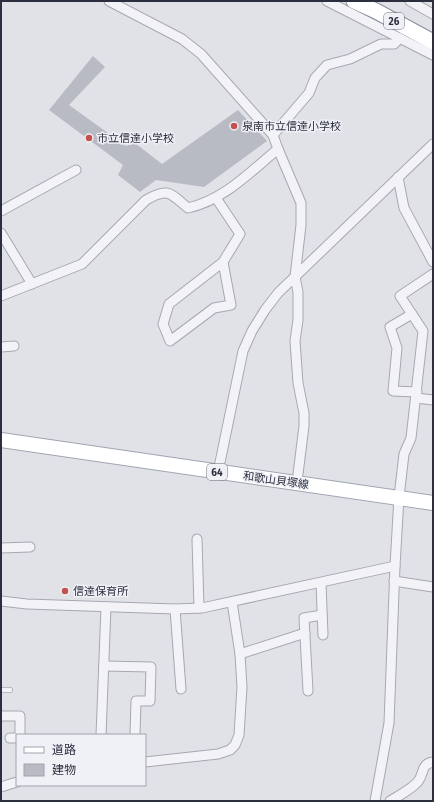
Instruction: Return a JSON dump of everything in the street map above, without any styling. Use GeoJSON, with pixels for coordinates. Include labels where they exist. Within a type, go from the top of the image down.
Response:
{"type":"FeatureCollection","features":[{"type":"Feature","properties":{"kind":"highway","name":"26"},"geometry":{"type":"LineString","coordinates":[[354,1],[376,11],[433,42]]}},
{"type":"Feature","properties":{"kind":"highway","name":"26"},"geometry":{"type":"LineString","coordinates":[[377,1],[433,30]]}},
{"type":"Feature","properties":{"kind":"main road","name":"和歌山貝塚線"},"geometry":{"type":"LineString","coordinates":[[1,440],[433,503]]}},
{"type":"Feature","properties":{"kind":"street"},"geometry":{"type":"LineString","coordinates":[[109,1],[182,38],[201,54],[273,135],[301,203],[301,225],[295,276],[298,299],[298,320],[295,341],[298,383],[304,413],[304,426],[297,482]]}},
{"type":"Feature","properties":{"kind":"street"},"geometry":{"type":"LineString","coordinates":[[326,1],[433,55]]}},
{"type":"Feature","properties":{"kind":"street"},"geometry":{"type":"LineString","coordinates":[[410,1],[433,14]]}},
{"type":"Feature","properties":{"kind":"street"},"geometry":{"type":"LineString","coordinates":[[273,135],[309,93],[315,78],[327,65],[350,59],[381,44],[394,44],[400,38]]}},
{"type":"Feature","properties":{"kind":"street"},"geometry":{"type":"LineString","coordinates":[[218,472],[243,351],[264,310],[295,276],[433,144]]}},
{"type":"Feature","properties":{"kind":"street"},"geometry":{"type":"LineString","coordinates":[[1,296],[82,264],[146,200],[156,194],[164,192],[170,193],[188,208],[196,206],[216,198],[238,183],[278,149]]}},
{"type":"Feature","properties":{"kind":"street"},"geometry":{"type":"LineString","coordinates":[[1,211],[76,170]]}},
{"type":"Feature","properties":{"kind":"street"},"geometry":{"type":"LineString","coordinates":[[398,177],[404,208],[433,262]]}},
{"type":"Feature","properties":{"kind":"street"},"geometry":{"type":"LineString","coordinates":[[216,198],[240,234],[222,262],[169,304],[163,324],[170,341],[214,308],[231,305],[222,262]]}},
{"type":"Feature","properties":{"kind":"street"},"geometry":{"type":"LineString","coordinates":[[1,233],[32,284]]}},
{"type":"Feature","properties":{"kind":"street"},"geometry":{"type":"LineString","coordinates":[[375,801],[389,723],[394,581],[399,497],[404,454],[412,438],[423,331],[400,296],[433,274]]}},
{"type":"Feature","properties":{"kind":"street"},"geometry":{"type":"LineString","coordinates":[[412,314],[390,327],[397,348],[393,391],[433,400]]}},
{"type":"Feature","properties":{"kind":"street"},"geometry":{"type":"LineString","coordinates":[[1,347],[14,346]]}},
{"type":"Feature","properties":{"kind":"street"},"geometry":{"type":"LineString","coordinates":[[197,539],[199,608]]}},
{"type":"Feature","properties":{"kind":"street"},"geometry":{"type":"LineString","coordinates":[[1,548],[30,547]]}},
{"type":"Feature","properties":{"kind":"street"},"geometry":{"type":"LineString","coordinates":[[1,601],[106,607],[175,609],[199,608],[395,566]]}},
{"type":"Feature","properties":{"kind":"street"},"geometry":{"type":"LineString","coordinates":[[394,581],[433,587]]}},
{"type":"Feature","properties":{"kind":"street"},"geometry":{"type":"LineString","coordinates":[[321,582],[323,635]]}},
{"type":"Feature","properties":{"kind":"street"},"geometry":{"type":"LineString","coordinates":[[146,762],[218,754],[230,750],[235,745],[239,735],[242,687],[240,654],[232,602]]}},
{"type":"Feature","properties":{"kind":"street"},"geometry":{"type":"LineString","coordinates":[[101,734],[106,607]]}},
{"type":"Feature","properties":{"kind":"street"},"geometry":{"type":"LineString","coordinates":[[175,609],[181,689]]}},
{"type":"Feature","properties":{"kind":"street"},"geometry":{"type":"LineString","coordinates":[[308,691],[304,618],[322,615]]}},
{"type":"Feature","properties":{"kind":"street"},"geometry":{"type":"LineString","coordinates":[[240,654],[305,633]]}},
{"type":"Feature","properties":{"kind":"street"},"geometry":{"type":"LineString","coordinates":[[104,666],[151,667],[150,701],[136,701],[135,734]]}},
{"type":"Feature","properties":{"kind":"street"},"geometry":{"type":"LineString","coordinates":[[1,716],[20,716],[20,734]]}},
{"type":"Feature","properties":{"kind":"street"},"geometry":{"type":"LineString","coordinates":[[390,801],[420,780],[424,766],[433,762]]}},
{"type":"Feature","properties":{"kind":"street"},"geometry":{"type":"LineString","coordinates":[[1,787],[16,782]]}},
{"type":"Feature","properties":{"kind":"lane"},"geometry":{"type":"LineString","coordinates":[[1,690],[10,690]]}},
{"type":"Feature","properties":{"kind":"building","name":"泉南市立信達小学校"},"geometry":{"type":"Polygon","coordinates":[[[93,56],[105,67],[69,105],[126,146],[135,143],[162,164],[238,110],[267,141],[204,187],[156,180],[140,192],[118,175],[123,165],[49,110],[93,56]]]}},
{"type":"Feature","properties":{"kind":"place","name":"泉南市立信達小学校"},"geometry":{"type":"Point","coordinates":[234,126]}},
{"type":"Feature","properties":{"kind":"place","name":"市立信達小学校"},"geometry":{"type":"Point","coordinates":[89,138]}},
{"type":"Feature","properties":{"kind":"place","name":"信達保育所"},"geometry":{"type":"Point","coordinates":[65,591]}}]}
